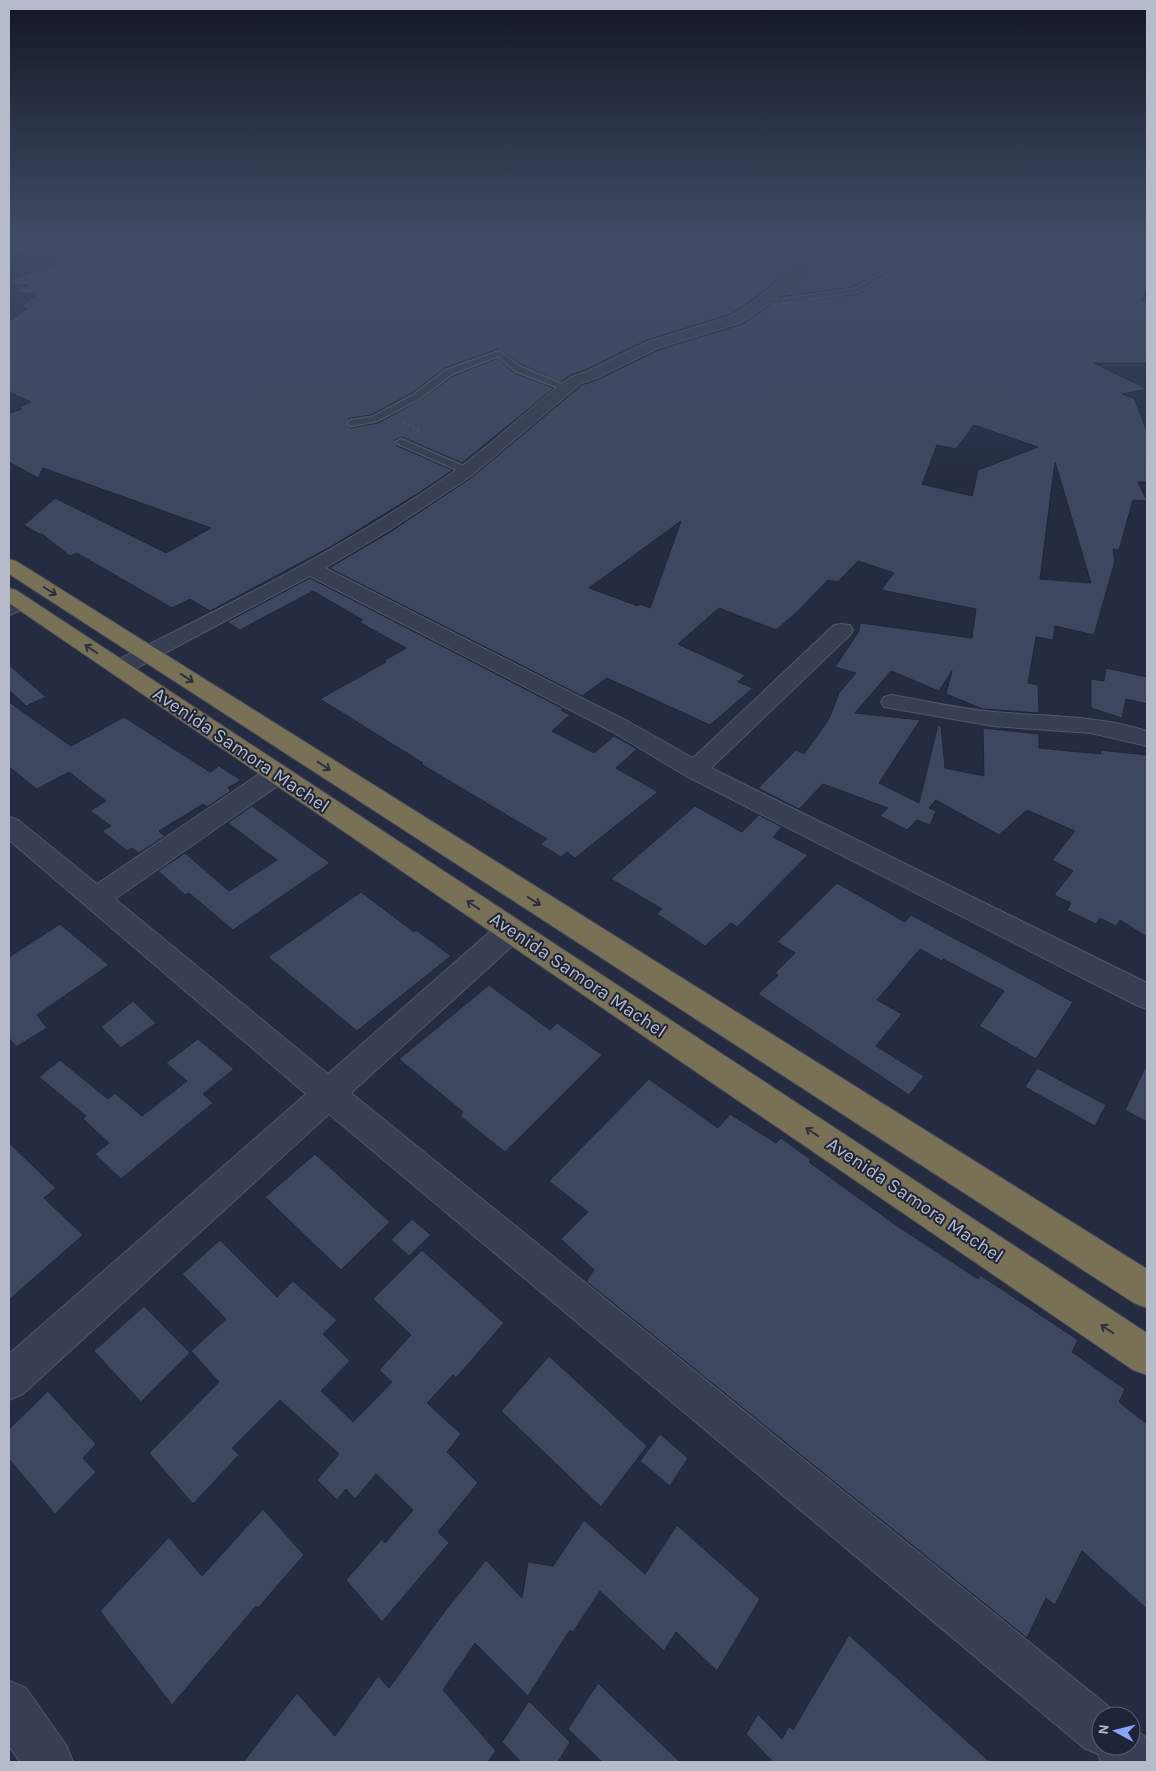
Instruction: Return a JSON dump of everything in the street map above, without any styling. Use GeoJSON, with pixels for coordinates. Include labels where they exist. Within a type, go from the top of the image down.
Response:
{"type":"FeatureCollection","features":[{"type":"Feature","properties":{"kind":"highway","name":"Avenida Samora Machel"},"geometry":{"type":"LineString","coordinates":[[9,565],[1147,1290]]}},
{"type":"Feature","properties":{"kind":"highway","name":"Avenida Samora Machel"},"geometry":{"type":"LineString","coordinates":[[13,602],[119,668],[1147,1356]]}},
{"type":"Feature","properties":{"kind":"street"},"geometry":{"type":"LineString","coordinates":[[119,668],[310,568],[371,533],[467,471],[565,387],[576,380],[653,344],[738,319]]}},
{"type":"Feature","properties":{"kind":"street"},"geometry":{"type":"LineString","coordinates":[[310,568],[621,727],[695,770],[1147,998]]}},
{"type":"Feature","properties":{"kind":"street"},"geometry":{"type":"LineString","coordinates":[[695,770],[842,630]]}},
{"type":"Feature","properties":{"kind":"street"},"geometry":{"type":"LineString","coordinates":[[892,702],[984,718],[1096,726],[1125,731],[1147,739]]}},
{"type":"Feature","properties":{"kind":"street"},"geometry":{"type":"LineString","coordinates":[[96,898],[277,774]]}},
{"type":"Feature","properties":{"kind":"street"},"geometry":{"type":"LineString","coordinates":[[9,827],[329,1094],[1091,1723]]}},
{"type":"Feature","properties":{"kind":"street"},"geometry":{"type":"LineString","coordinates":[[9,1380],[511,930]]}},
{"type":"Feature","properties":{"kind":"street"},"geometry":{"type":"LineString","coordinates":[[9,1705],[49,1762]]}},
{"type":"Feature","properties":{"kind":"lane"},"geometry":{"type":"LineString","coordinates":[[351,423],[374,419],[416,397],[448,372],[499,353],[518,369],[565,387]]}},
{"type":"Feature","properties":{"kind":"lane"},"geometry":{"type":"LineString","coordinates":[[401,442],[467,471]]}},
{"type":"Feature","properties":{"kind":"building"},"geometry":{"type":"Polygon","coordinates":[[[14,319],[716,319],[647,340],[585,370],[570,375],[561,382],[522,365],[498,349],[445,368],[412,393],[371,415],[350,418],[345,423],[351,428],[378,423],[420,400],[453,376],[498,358],[514,373],[554,388],[462,463],[402,437],[395,440],[397,446],[453,470],[332,546],[210,611],[190,599],[172,608],[77,553],[70,556],[42,534],[24,525],[55,498],[166,553],[211,528],[43,468],[38,478],[9,462],[9,413],[22,409],[18,407],[31,402],[9,392],[9,322],[14,319]]]}},
{"type":"Feature","properties":{"kind":"building"},"geometry":{"type":"Polygon","coordinates":[[[751,319],[1147,319],[1147,363],[1094,363],[1147,389],[1122,394],[1134,398],[1147,431],[1147,482],[1138,482],[1147,501],[1133,500],[1119,550],[1113,549],[1115,561],[1094,635],[1055,626],[1053,640],[1036,637],[1028,683],[1038,685],[1039,713],[983,709],[946,694],[952,671],[939,691],[891,671],[855,713],[920,720],[879,783],[919,803],[938,725],[941,726],[945,768],[984,776],[983,728],[1039,734],[1039,748],[1101,754],[1100,750],[1147,755],[1147,937],[1120,920],[1116,926],[1100,918],[1096,924],[1067,910],[1071,903],[1054,895],[1073,871],[1052,860],[1075,831],[1027,810],[999,835],[936,800],[929,808],[936,811],[930,825],[917,820],[907,830],[880,816],[888,808],[823,784],[799,809],[758,788],[796,750],[804,754],[829,719],[839,693],[856,673],[835,667],[859,631],[860,623],[972,638],[976,609],[881,590],[894,573],[858,561],[838,582],[828,580],[797,612],[776,630],[719,608],[678,644],[745,675],[738,682],[753,688],[710,725],[607,678],[582,696],[329,568],[390,532],[472,477],[582,385],[597,380],[659,350],[743,324],[751,319]],[[974,425],[956,449],[937,445],[922,484],[972,496],[978,470],[1038,447],[974,425]],[[1055,462],[1040,579],[1091,583],[1055,462]],[[681,521],[589,588],[638,606],[640,604],[650,608],[681,521]]]}},
{"type":"Feature","properties":{"kind":"building"},"geometry":{"type":"Polygon","coordinates":[[[310,578],[564,709],[561,710],[570,715],[552,731],[594,753],[614,736],[637,749],[616,768],[658,792],[575,858],[567,852],[561,857],[540,844],[547,839],[421,764],[423,763],[320,699],[386,662],[384,661],[406,648],[359,622],[363,620],[313,591],[240,630],[227,622],[310,578]]]}},
{"type":"Feature","properties":{"kind":"building"},"geometry":{"type":"Polygon","coordinates":[[[9,665],[46,697],[26,706],[9,690],[9,665]]]}},
{"type":"Feature","properties":{"kind":"building"},"geometry":{"type":"Polygon","coordinates":[[[1106,668],[1147,677],[1147,704],[1126,699],[1122,718],[1091,708],[1091,679],[1104,681],[1106,668]]]}},
{"type":"Feature","properties":{"kind":"building"},"geometry":{"type":"Polygon","coordinates":[[[9,702],[71,746],[124,717],[210,772],[219,766],[241,780],[228,788],[231,791],[207,807],[203,804],[159,831],[165,836],[139,853],[132,848],[127,851],[102,831],[111,826],[90,811],[106,801],[69,772],[37,789],[9,767],[9,702]]]}},
{"type":"Feature","properties":{"kind":"building"},"geometry":{"type":"Polygon","coordinates":[[[252,806],[330,863],[233,930],[189,893],[185,895],[158,871],[185,853],[229,891],[277,860],[228,823],[252,806]]]}},
{"type":"Feature","properties":{"kind":"building"},"geometry":{"type":"Polygon","coordinates":[[[695,806],[742,832],[759,815],[782,827],[773,837],[808,855],[737,927],[731,923],[705,946],[657,914],[662,909],[611,879],[695,806]]]}},
{"type":"Feature","properties":{"kind":"building"},"geometry":{"type":"Polygon","coordinates":[[[837,883],[905,922],[911,915],[1073,1002],[1036,1059],[979,1026],[1004,991],[920,949],[877,1000],[902,1014],[876,1046],[924,1076],[909,1095],[758,994],[778,975],[775,973],[795,953],[777,942],[837,883]]]}},
{"type":"Feature","properties":{"kind":"building"},"geometry":{"type":"Polygon","coordinates":[[[361,892],[414,932],[416,930],[451,956],[357,1031],[268,957],[361,892]]]}},
{"type":"Feature","properties":{"kind":"building"},"geometry":{"type":"Polygon","coordinates":[[[60,924],[109,965],[37,1015],[47,1028],[16,1047],[9,1038],[9,957],[60,924]]]}},
{"type":"Feature","properties":{"kind":"building"},"geometry":{"type":"Polygon","coordinates":[[[489,985],[550,1030],[557,1023],[602,1055],[505,1152],[460,1116],[463,1112],[399,1059],[489,985]]]}},
{"type":"Feature","properties":{"kind":"building"},"geometry":{"type":"Polygon","coordinates":[[[133,1001],[156,1023],[121,1048],[101,1027],[133,1001]]]}},
{"type":"Feature","properties":{"kind":"building"},"geometry":{"type":"Polygon","coordinates":[[[198,1039],[234,1069],[203,1094],[213,1103],[121,1179],[95,1154],[109,1143],[83,1119],[86,1116],[39,1077],[60,1060],[108,1099],[115,1093],[142,1116],[187,1081],[166,1063],[198,1039]]]}},
{"type":"Feature","properties":{"kind":"building"},"geometry":{"type":"Polygon","coordinates":[[[1147,1064],[1147,1122],[1125,1110],[1147,1064]]]}},
{"type":"Feature","properties":{"kind":"building"},"geometry":{"type":"Polygon","coordinates":[[[1037,1068],[1106,1105],[1095,1126],[1025,1087],[1037,1068]]]}},
{"type":"Feature","properties":{"kind":"building"},"geometry":{"type":"Polygon","coordinates":[[[649,1079],[718,1128],[730,1114],[776,1143],[781,1138],[811,1160],[809,1162],[893,1223],[978,1279],[980,1275],[1078,1340],[1072,1352],[1125,1389],[1119,1402],[1147,1424],[1147,1609],[1082,1551],[1055,1605],[1046,1598],[1027,1638],[586,1281],[594,1270],[561,1239],[588,1212],[549,1181],[649,1079]]]}},
{"type":"Feature","properties":{"kind":"building"},"geometry":{"type":"Polygon","coordinates":[[[9,1143],[56,1188],[44,1198],[83,1235],[9,1300],[9,1143]]]}},
{"type":"Feature","properties":{"kind":"building"},"geometry":{"type":"Polygon","coordinates":[[[315,1154],[390,1222],[341,1270],[265,1197],[315,1154]]]}},
{"type":"Feature","properties":{"kind":"building"},"geometry":{"type":"Polygon","coordinates":[[[412,1219],[431,1235],[409,1256],[391,1240],[412,1219]]]}},
{"type":"Feature","properties":{"kind":"building"},"geometry":{"type":"Polygon","coordinates":[[[220,1240],[277,1297],[293,1281],[337,1320],[323,1334],[350,1361],[321,1391],[353,1422],[392,1382],[379,1370],[411,1335],[373,1299],[422,1250],[504,1323],[456,1378],[453,1375],[427,1403],[461,1434],[447,1452],[478,1483],[438,1532],[449,1543],[382,1622],[346,1580],[382,1539],[385,1543],[413,1510],[376,1474],[355,1499],[346,1489],[337,1500],[317,1480],[339,1454],[280,1400],[232,1448],[239,1455],[193,1504],[149,1453],[219,1382],[191,1351],[226,1319],[182,1274],[220,1240]]]}},
{"type":"Feature","properties":{"kind":"building"},"geometry":{"type":"Polygon","coordinates":[[[144,1306],[190,1353],[141,1402],[94,1351],[144,1306]]]}},
{"type":"Feature","properties":{"kind":"building"},"geometry":{"type":"Polygon","coordinates":[[[549,1356],[647,1446],[601,1507],[501,1411],[549,1356]]]}},
{"type":"Feature","properties":{"kind":"building"},"geometry":{"type":"Polygon","coordinates":[[[48,1391],[96,1444],[83,1458],[96,1472],[55,1514],[9,1459],[9,1429],[48,1391]]]}},
{"type":"Feature","properties":{"kind":"building"},"geometry":{"type":"Polygon","coordinates":[[[660,1434],[688,1458],[670,1486],[640,1461],[660,1434]]]}},
{"type":"Feature","properties":{"kind":"building"},"geometry":{"type":"Polygon","coordinates":[[[263,1509],[304,1555],[258,1608],[256,1606],[172,1705],[100,1611],[169,1537],[202,1576],[263,1509]]]}},
{"type":"Feature","properties":{"kind":"building"},"geometry":{"type":"Polygon","coordinates":[[[584,1520],[645,1574],[677,1525],[760,1599],[717,1671],[676,1632],[664,1651],[600,1591],[573,1632],[570,1630],[528,1696],[475,1643],[443,1690],[496,1751],[488,1762],[243,1762],[297,1693],[335,1736],[378,1676],[389,1688],[445,1611],[486,1560],[522,1598],[528,1562],[553,1566],[584,1520]]]}},
{"type":"Feature","properties":{"kind":"building"},"geometry":{"type":"Polygon","coordinates":[[[849,1635],[990,1762],[770,1762],[771,1760],[746,1734],[758,1714],[782,1739],[789,1726],[793,1730],[849,1635]]]}},
{"type":"Feature","properties":{"kind":"building"},"geometry":{"type":"Polygon","coordinates":[[[598,1683],[680,1762],[602,1762],[568,1729],[598,1683]]]}},
{"type":"Feature","properties":{"kind":"building"},"geometry":{"type":"Polygon","coordinates":[[[529,1701],[570,1742],[558,1762],[521,1762],[502,1742],[529,1701]]]}}]}
